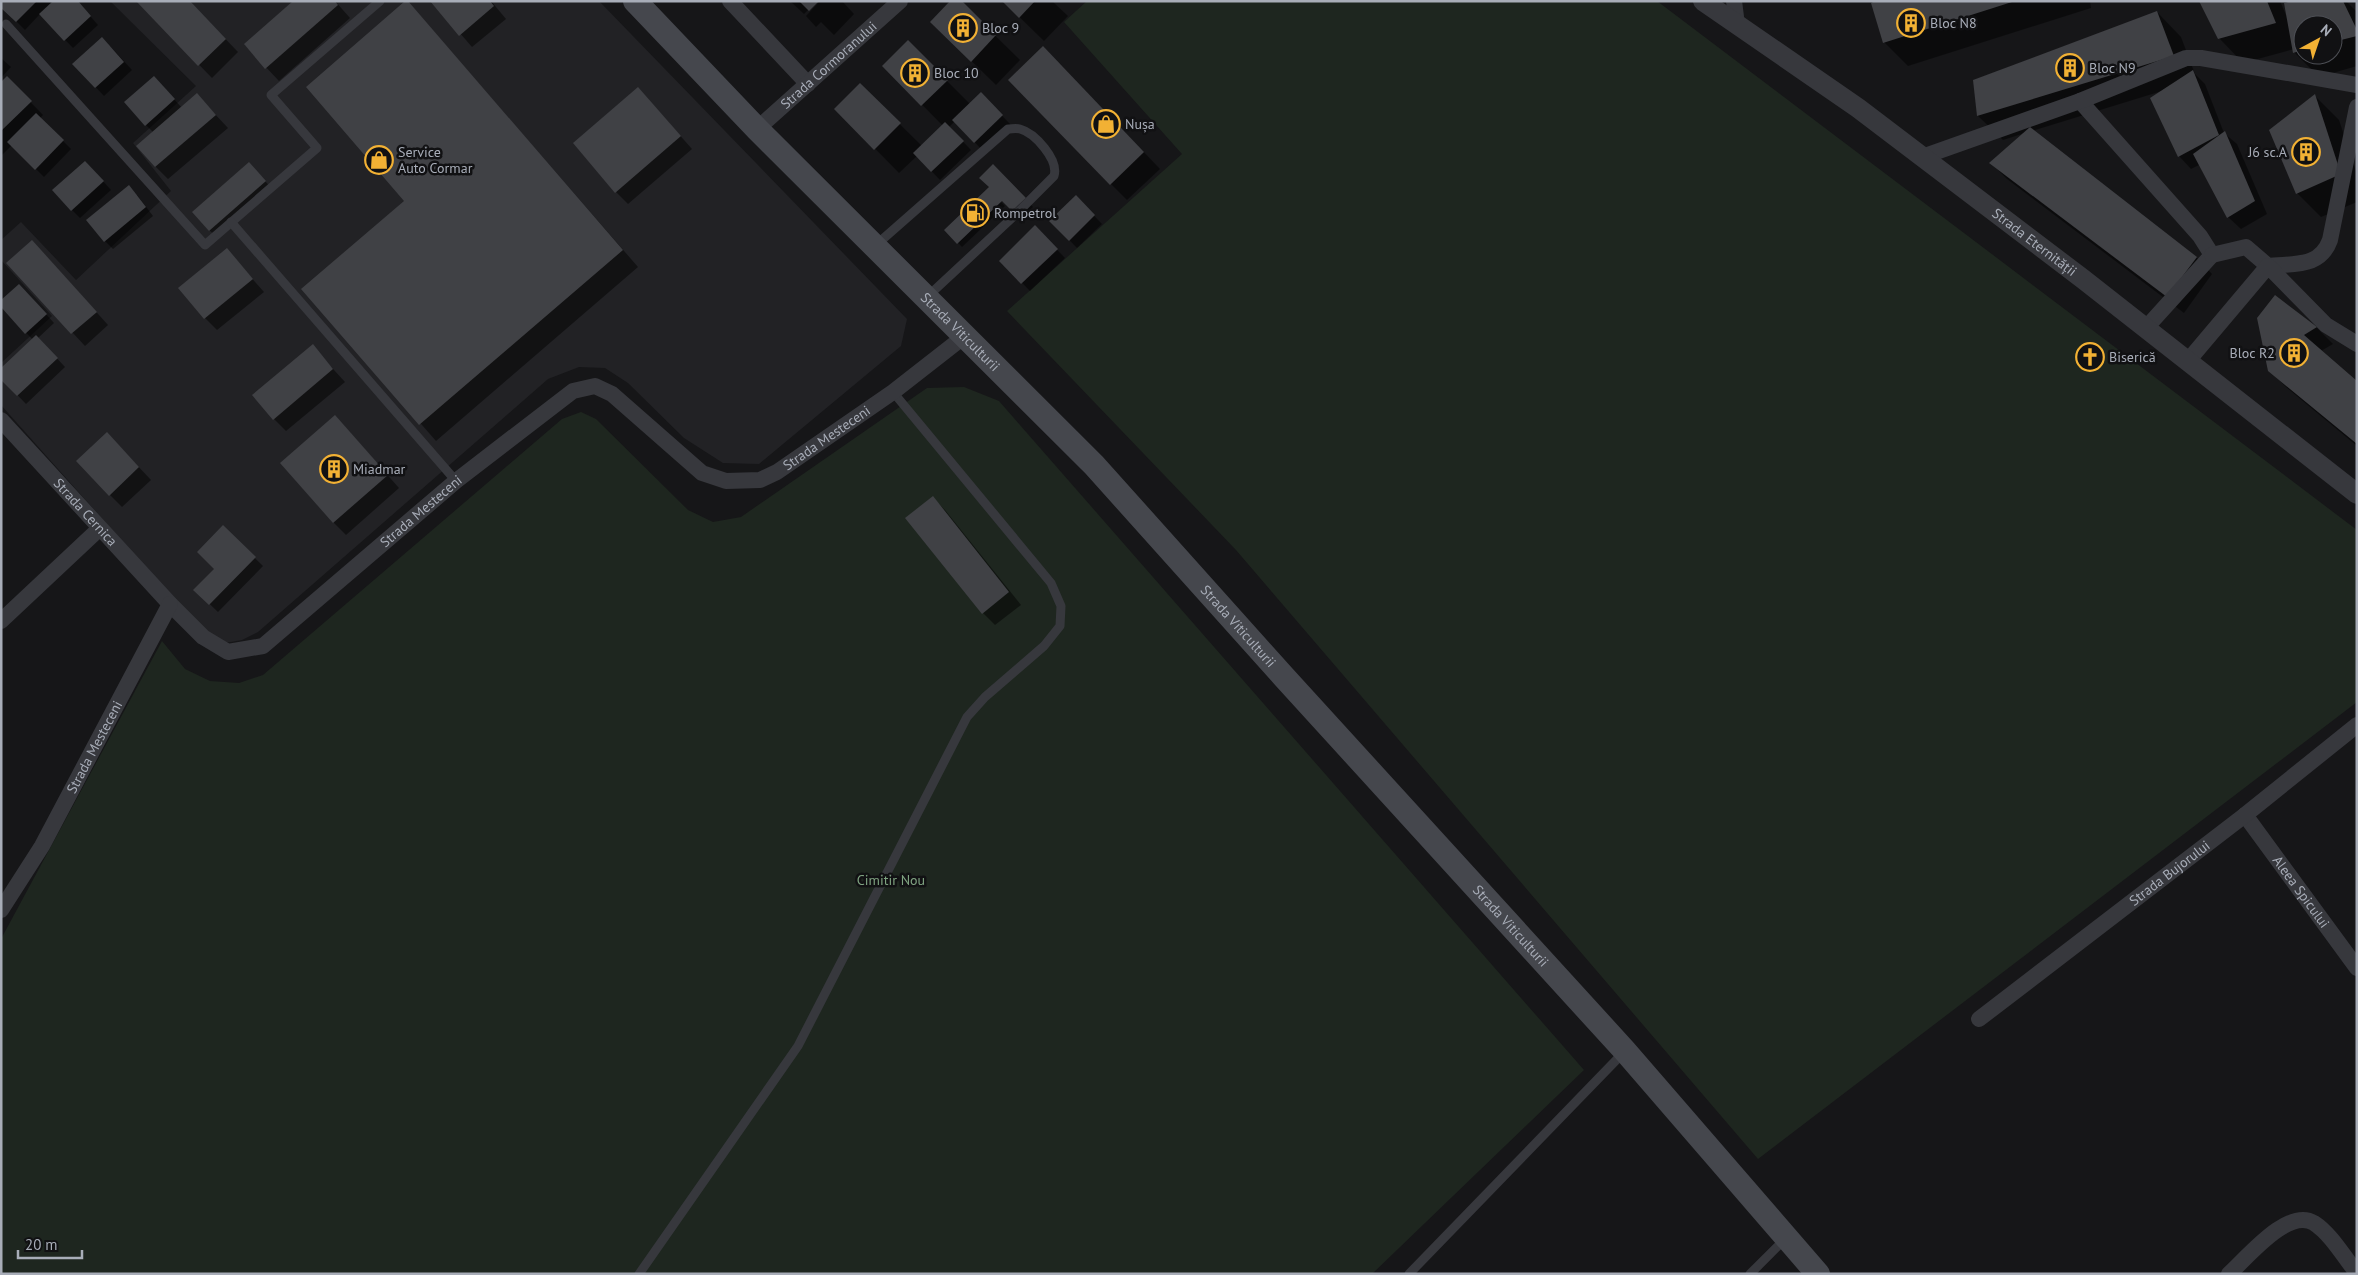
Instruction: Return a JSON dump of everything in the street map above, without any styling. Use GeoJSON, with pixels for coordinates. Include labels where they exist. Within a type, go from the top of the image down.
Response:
{"type":"FeatureCollection","features":[{"type":"Feature","properties":{"kind":"main road","name":"Strada Viticulturii"},"geometry":{"type":"LineString","coordinates":[[635,1],[758,129],[1094,465],[1284,677],[1625,1051],[1818,1274]]}},
{"type":"Feature","properties":{"kind":"street"},"geometry":{"type":"LineString","coordinates":[[730,1],[808,84]]}},
{"type":"Feature","properties":{"kind":"street","name":"Strada Cormoranului"},"geometry":{"type":"LineString","coordinates":[[758,129],[900,1]]}},
{"type":"Feature","properties":{"kind":"street","name":"Strada Eternității"},"geometry":{"type":"LineString","coordinates":[[1703,1],[1858,108],[2083,279],[2145,330],[2357,494]]}},
{"type":"Feature","properties":{"kind":"street"},"geometry":{"type":"LineString","coordinates":[[1734,1],[1737,26]]}},
{"type":"Feature","properties":{"kind":"street"},"geometry":{"type":"LineString","coordinates":[[1922,157],[2080,102],[2186,58],[2200,58],[2357,84]]}},
{"type":"Feature","properties":{"kind":"street"},"geometry":{"type":"LineString","coordinates":[[2080,102],[2200,236],[2212,255]]}},
{"type":"Feature","properties":{"kind":"street"},"geometry":{"type":"LineString","coordinates":[[2188,362],[2268,266],[2309,261],[2320,257],[2326,250],[2357,106]]}},
{"type":"Feature","properties":{"kind":"street"},"geometry":{"type":"LineString","coordinates":[[2145,330],[2212,255],[2246,247],[2268,266],[2326,325],[2357,344]]}},
{"type":"Feature","properties":{"kind":"street","name":"Strada Mesteceni"},"geometry":{"type":"LineString","coordinates":[[1,910],[42,846],[170,604],[203,637],[228,652],[263,646],[456,481],[573,391],[595,386],[612,394],[702,474],[726,481],[760,480],[777,472],[893,392],[966,335]]}},
{"type":"Feature","properties":{"kind":"street","name":"Strada Cernica"},"geometry":{"type":"LineString","coordinates":[[1,420],[99,530],[170,604]]}},
{"type":"Feature","properties":{"kind":"street"},"geometry":{"type":"LineString","coordinates":[[1,621],[99,530]]}},
{"type":"Feature","properties":{"kind":"street","name":"Strada Bujorului"},"geometry":{"type":"LineString","coordinates":[[1979,1018],[2245,816],[2357,725]]}},
{"type":"Feature","properties":{"kind":"street","name":"Aleea Spicului"},"geometry":{"type":"LineString","coordinates":[[2245,816],[2357,968]]}},
{"type":"Feature","properties":{"kind":"street"},"geometry":{"type":"LineString","coordinates":[[2230,1274],[2280,1227],[2291,1221],[2303,1220],[2313,1222],[2323,1230],[2357,1273]]}},
{"type":"Feature","properties":{"kind":"lane"},"geometry":{"type":"LineString","coordinates":[[6,24],[205,245],[317,148],[271,95],[380,1]]}},
{"type":"Feature","properties":{"kind":"lane"},"geometry":{"type":"LineString","coordinates":[[876,246],[1008,129],[1019,128],[1037,141],[1051,158],[1056,171],[1054,176],[927,297]]}},
{"type":"Feature","properties":{"kind":"lane"},"geometry":{"type":"LineString","coordinates":[[231,222],[456,481]]}},
{"type":"Feature","properties":{"kind":"lane"},"geometry":{"type":"LineString","coordinates":[[639,1274],[798,1046],[967,717],[985,697],[1044,646],[1060,626],[1061,606],[1051,583],[893,392]]}},
{"type":"Feature","properties":{"kind":"lane"},"geometry":{"type":"LineString","coordinates":[[1409,1274],[1625,1051]]}},
{"type":"Feature","properties":{"kind":"lane"},"geometry":{"type":"LineString","coordinates":[[1750,1274],[1787,1237]]}},
{"type":"Feature","properties":{"kind":"shaded area"},"geometry":{"type":"Polygon","coordinates":[[[110,1],[599,1],[907,319],[901,346],[759,464],[723,463],[684,438],[628,383],[605,368],[579,367],[548,379],[258,632],[242,640],[225,643],[204,633],[1,405],[1,363],[52,316],[1,260],[1,240],[21,222],[76,280],[171,191],[133,143],[196,86],[110,1]]]}},
{"type":"Feature","properties":{"kind":"green space"},"geometry":{"type":"Polygon","coordinates":[[[1087,1],[1657,1],[2357,530],[2357,702],[1758,1159],[1236,550],[1007,311],[1182,154],[1064,22],[1087,1]]]}},
{"type":"Feature","properties":{"kind":"green space","name":"Cimitir Nou"},"geometry":{"type":"Polygon","coordinates":[[[964,387],[999,401],[1584,1070],[1372,1274],[1,1274],[1,939],[162,641],[185,669],[210,681],[239,683],[263,675],[562,419],[581,412],[596,419],[688,510],[713,522],[741,517],[927,388],[964,387]]]}},
{"type":"Feature","properties":{"kind":"building"},"geometry":{"type":"Polygon","coordinates":[[[1,1],[37,1],[16,22],[1,8],[1,1]]]}},
{"type":"Feature","properties":{"kind":"building"},"geometry":{"type":"Polygon","coordinates":[[[53,1],[78,1],[91,16],[64,41],[39,14],[53,1]]]}},
{"type":"Feature","properties":{"kind":"building"},"geometry":{"type":"Polygon","coordinates":[[[136,1],[190,1],[226,39],[198,66],[136,1]]]}},
{"type":"Feature","properties":{"kind":"building"},"geometry":{"type":"Polygon","coordinates":[[[293,1],[335,1],[338,5],[265,69],[244,44],[293,1]]]}},
{"type":"Feature","properties":{"kind":"building"},"geometry":{"type":"Polygon","coordinates":[[[405,1],[408,1],[623,250],[419,425],[301,289],[404,201],[306,87],[405,1]]]}},
{"type":"Feature","properties":{"kind":"building"},"geometry":{"type":"Polygon","coordinates":[[[430,1],[490,1],[494,6],[459,36],[430,1]]]}},
{"type":"Feature","properties":{"kind":"building"},"geometry":{"type":"Polygon","coordinates":[[[799,1],[819,1],[809,11],[799,1]]]}},
{"type":"Feature","properties":{"kind":"building","name":"Bloc 9"},"geometry":{"type":"Polygon","coordinates":[[[950,1],[962,1],[996,35],[971,62],[930,22],[950,1]]]}},
{"type":"Feature","properties":{"kind":"building"},"geometry":{"type":"Polygon","coordinates":[[[1002,1],[1035,1],[1019,18],[1002,1]]]}},
{"type":"Feature","properties":{"kind":"building","name":"Bloc N8"},"geometry":{"type":"Polygon","coordinates":[[[1875,1],[2012,2],[1883,43],[1871,3],[1875,1]]]}},
{"type":"Feature","properties":{"kind":"building"},"geometry":{"type":"Polygon","coordinates":[[[2199,1],[2267,1],[2276,23],[2218,39],[2199,1]]]}},
{"type":"Feature","properties":{"kind":"building"},"geometry":{"type":"Polygon","coordinates":[[[2294,1],[2343,1],[2357,30],[2357,36],[2343,40],[2343,15],[2293,15],[2293,53],[2284,3],[2294,1]]]}},
{"type":"Feature","properties":{"kind":"building","name":"Bloc N9"},"geometry":{"type":"Polygon","coordinates":[[[2157,11],[2174,56],[1977,116],[1973,80],[2157,11]]]}},
{"type":"Feature","properties":{"kind":"building"},"geometry":{"type":"Polygon","coordinates":[[[102,37],[124,62],[95,88],[72,64],[102,37]]]}},
{"type":"Feature","properties":{"kind":"building","name":"Bloc 10"},"geometry":{"type":"Polygon","coordinates":[[[908,40],[948,80],[921,106],[882,66],[908,40]]]}},
{"type":"Feature","properties":{"kind":"building"},"geometry":{"type":"Polygon","coordinates":[[[1043,46],[1144,152],[1110,185],[1008,80],[1043,46]]]}},
{"type":"Feature","properties":{"kind":"building"},"geometry":{"type":"Polygon","coordinates":[[[2193,70],[2219,135],[2178,157],[2150,98],[2193,70]]]}},
{"type":"Feature","properties":{"kind":"building"},"geometry":{"type":"Polygon","coordinates":[[[7,76],[32,101],[1,131],[1,82],[7,76]]]}},
{"type":"Feature","properties":{"kind":"building"},"geometry":{"type":"Polygon","coordinates":[[[154,76],[175,99],[145,126],[124,102],[154,76]]]}},
{"type":"Feature","properties":{"kind":"building"},"geometry":{"type":"Polygon","coordinates":[[[860,83],[901,123],[874,150],[834,109],[860,83]]]}},
{"type":"Feature","properties":{"kind":"building"},"geometry":{"type":"Polygon","coordinates":[[[638,87],[681,136],[615,193],[573,143],[638,87]]]}},
{"type":"Feature","properties":{"kind":"building"},"geometry":{"type":"Polygon","coordinates":[[[981,92],[1003,115],[974,143],[952,120],[981,92]]]}},
{"type":"Feature","properties":{"kind":"building"},"geometry":{"type":"Polygon","coordinates":[[[197,93],[216,115],[155,167],[136,146],[197,93]]]}},
{"type":"Feature","properties":{"kind":"building","name":"J6 sc.A"},"geometry":{"type":"Polygon","coordinates":[[[2315,94],[2341,174],[2296,194],[2269,130],[2315,94]]]}},
{"type":"Feature","properties":{"kind":"building"},"geometry":{"type":"Polygon","coordinates":[[[36,113],[64,140],[35,170],[7,142],[36,113]]]}},
{"type":"Feature","properties":{"kind":"building"},"geometry":{"type":"Polygon","coordinates":[[[945,122],[964,141],[931,172],[913,153],[945,122]]]}},
{"type":"Feature","properties":{"kind":"building"},"geometry":{"type":"Polygon","coordinates":[[[2030,127],[2197,257],[2167,297],[1989,163],[2030,127]]]}},
{"type":"Feature","properties":{"kind":"building"},"geometry":{"type":"Polygon","coordinates":[[[2225,131],[2255,201],[2227,218],[2193,154],[2225,131]]]}},
{"type":"Feature","properties":{"kind":"building"},"geometry":{"type":"Polygon","coordinates":[[[85,161],[104,181],[71,211],[52,190],[85,161]]]}},
{"type":"Feature","properties":{"kind":"building"},"geometry":{"type":"Polygon","coordinates":[[[249,162],[266,181],[209,231],[192,212],[249,162]]]}},
{"type":"Feature","properties":{"kind":"building"},"geometry":{"type":"Polygon","coordinates":[[[993,164],[1026,198],[1012,211],[1002,201],[957,244],[944,230],[989,187],[979,178],[993,164]]]}},
{"type":"Feature","properties":{"kind":"building"},"geometry":{"type":"Polygon","coordinates":[[[129,185],[146,207],[104,242],[86,220],[129,185]]]}},
{"type":"Feature","properties":{"kind":"building"},"geometry":{"type":"Polygon","coordinates":[[[1076,195],[1095,215],[1069,241],[1049,221],[1076,195]]]}},
{"type":"Feature","properties":{"kind":"building"},"geometry":{"type":"Polygon","coordinates":[[[1035,225],[1058,249],[1021,284],[999,261],[1035,225]]]}},
{"type":"Feature","properties":{"kind":"building"},"geometry":{"type":"Polygon","coordinates":[[[32,240],[97,312],[71,334],[6,263],[32,240]]]}},
{"type":"Feature","properties":{"kind":"building"},"geometry":{"type":"Polygon","coordinates":[[[227,248],[253,279],[204,319],[178,288],[227,248]]]}},
{"type":"Feature","properties":{"kind":"building"},"geometry":{"type":"Polygon","coordinates":[[[19,284],[47,314],[25,334],[1,307],[1,300],[19,284]]]}},
{"type":"Feature","properties":{"kind":"building","name":"Bloc R2"},"geometry":{"type":"Polygon","coordinates":[[[2275,295],[2317,327],[2304,335],[2357,381],[2357,444],[2268,371],[2257,318],[2275,295]]]}},
{"type":"Feature","properties":{"kind":"building"},"geometry":{"type":"Polygon","coordinates":[[[36,335],[58,358],[17,396],[1,380],[1,368],[36,335]]]}},
{"type":"Feature","properties":{"kind":"building"},"geometry":{"type":"Polygon","coordinates":[[[313,344],[333,369],[273,420],[252,395],[313,344]]]}},
{"type":"Feature","properties":{"kind":"building","name":"Miadmar"},"geometry":{"type":"Polygon","coordinates":[[[335,415],[388,475],[333,523],[280,463],[335,415]]]}},
{"type":"Feature","properties":{"kind":"building"},"geometry":{"type":"Polygon","coordinates":[[[107,432],[139,467],[109,496],[76,461],[107,432]]]}},
{"type":"Feature","properties":{"kind":"building"},"geometry":{"type":"Polygon","coordinates":[[[933,496],[1009,592],[982,614],[905,518],[933,496]]]}},
{"type":"Feature","properties":{"kind":"building"},"geometry":{"type":"Polygon","coordinates":[[[223,525],[256,557],[209,605],[193,590],[214,569],[197,552],[223,525]]]}},
{"type":"Feature","properties":{"kind":"place","name":"Bloc N8"},"geometry":{"type":"Point","coordinates":[1911,23]}},
{"type":"Feature","properties":{"kind":"place","name":"Bloc 9"},"geometry":{"type":"Point","coordinates":[963,28]}},
{"type":"Feature","properties":{"kind":"place","name":"Bloc N9"},"geometry":{"type":"Point","coordinates":[2070,68]}},
{"type":"Feature","properties":{"kind":"place","name":"Bloc 10"},"geometry":{"type":"Point","coordinates":[915,73]}},
{"type":"Feature","properties":{"kind":"place","name":"Nușa"},"geometry":{"type":"Point","coordinates":[1106,124]}},
{"type":"Feature","properties":{"kind":"place","name":"J6 sc.A"},"geometry":{"type":"Point","coordinates":[2306,152]}},
{"type":"Feature","properties":{"kind":"place","name":"Service Auto Cormar"},"geometry":{"type":"Point","coordinates":[379,160]}},
{"type":"Feature","properties":{"kind":"place","name":"Rompetrol"},"geometry":{"type":"Point","coordinates":[975,213]}},
{"type":"Feature","properties":{"kind":"place","name":"Bloc R2"},"geometry":{"type":"Point","coordinates":[2294,353]}},
{"type":"Feature","properties":{"kind":"place","name":"Biserică"},"geometry":{"type":"Point","coordinates":[2090,357]}},
{"type":"Feature","properties":{"kind":"place","name":"Miadmar"},"geometry":{"type":"Point","coordinates":[334,469]}}]}
